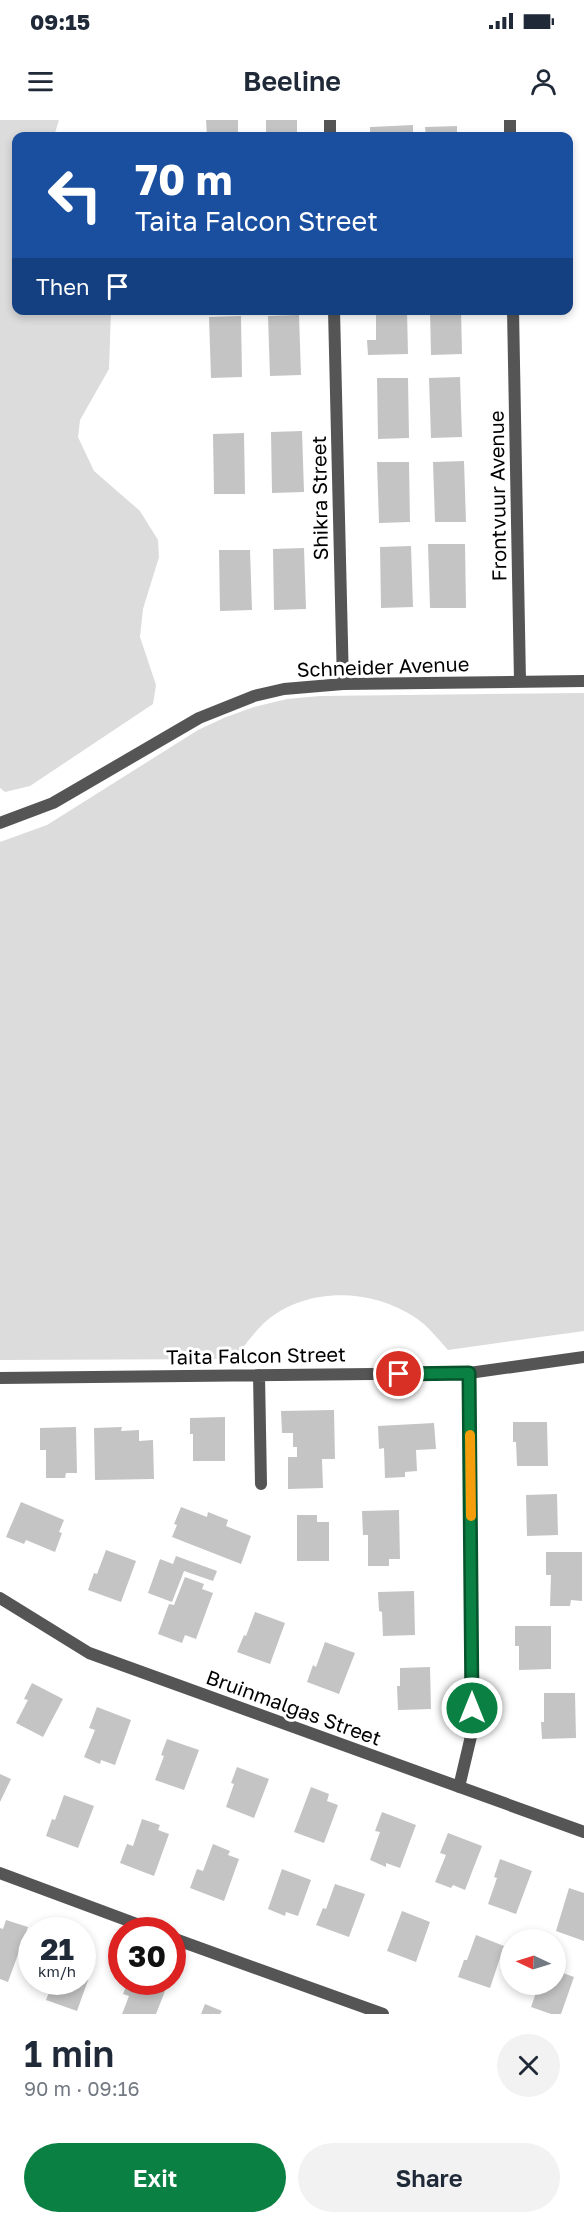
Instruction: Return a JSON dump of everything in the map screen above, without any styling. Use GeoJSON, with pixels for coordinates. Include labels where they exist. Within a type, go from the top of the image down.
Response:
{"type":"FeatureCollection","features":[{"type":"Feature","properties":{"kind":"street","name":"Shikra Street"},"geometry":{"type":"LineString","coordinates":[[334,315],[343,684]]}},
{"type":"Feature","properties":{"kind":"street","name":"Frontvuur Avenue"},"geometry":{"type":"LineString","coordinates":[[513,315],[520,681]]}},
{"type":"Feature","properties":{"kind":"street","name":"Schneider Avenue"},"geometry":{"type":"LineString","coordinates":[[0,823],[53,803],[199,718],[284,689],[343,684],[584,681]]}},
{"type":"Feature","properties":{"kind":"street","name":"Taita Falcon Street"},"geometry":{"type":"LineString","coordinates":[[0,1378],[469,1373],[584,1357]]}},
{"type":"Feature","properties":{"kind":"street"},"geometry":{"type":"LineString","coordinates":[[459,1787],[472,1732],[469,1373]]}},
{"type":"Feature","properties":{"kind":"street"},"geometry":{"type":"LineString","coordinates":[[259,1374],[261,1484]]}},
{"type":"Feature","properties":{"kind":"street","name":"Bruinmalgas Street"},"geometry":{"type":"LineString","coordinates":[[0,1598],[89,1653],[584,1832]]}},
{"type":"Feature","properties":{"kind":"street"},"geometry":{"type":"LineString","coordinates":[[0,1873],[118,1917]]}},
{"type":"Feature","properties":{"kind":"street"},"geometry":{"type":"LineString","coordinates":[[186,1943],[383,2014]]}},
{"type":"Feature","properties":{"kind":"shaded area"},"geometry":{"type":"Polygon","coordinates":[[[0,120],[59,120],[55,132],[12,132],[12,315],[111,315],[109,369],[80,420],[78,437],[94,471],[140,511],[158,540],[159,557],[143,609],[140,637],[156,685],[153,704],[30,786],[5,792],[0,788],[0,120]]]}},
{"type":"Feature","properties":{"kind":"shaded area"},"geometry":{"type":"Polygon","coordinates":[[[584,693],[584,1331],[448,1350],[420,1321],[398,1308],[379,1301],[339,1295],[299,1302],[281,1311],[260,1327],[235,1359],[0,1360],[0,842],[47,825],[198,730],[254,707],[287,699],[320,696],[584,693]]]}},
{"type":"Feature","properties":{"kind":"building"},"geometry":{"type":"Polygon","coordinates":[[[206,120],[238,120],[238,132],[207,132],[206,120]]]}},
{"type":"Feature","properties":{"kind":"building"},"geometry":{"type":"Polygon","coordinates":[[[266,120],[297,120],[297,132],[266,132],[266,120]]]}},
{"type":"Feature","properties":{"kind":"building"},"geometry":{"type":"Polygon","coordinates":[[[413,125],[413,132],[370,132],[370,127],[413,125]]]}},
{"type":"Feature","properties":{"kind":"building"},"geometry":{"type":"Polygon","coordinates":[[[457,126],[457,132],[426,132],[425,127],[457,126]]]}},
{"type":"Feature","properties":{"kind":"building"},"geometry":{"type":"Polygon","coordinates":[[[299,315],[301,375],[270,376],[268,316],[299,315]]]}},
{"type":"Feature","properties":{"kind":"building"},"geometry":{"type":"Polygon","coordinates":[[[376,315],[407,315],[408,354],[368,355],[367,340],[376,340],[376,315]]]}},
{"type":"Feature","properties":{"kind":"building"},"geometry":{"type":"Polygon","coordinates":[[[430,315],[461,315],[462,354],[431,355],[430,315]]]}},
{"type":"Feature","properties":{"kind":"building"},"geometry":{"type":"Polygon","coordinates":[[[241,316],[242,377],[211,378],[209,317],[241,316]]]}},
{"type":"Feature","properties":{"kind":"building"},"geometry":{"type":"Polygon","coordinates":[[[460,377],[462,437],[431,438],[429,378],[460,377]]]}},
{"type":"Feature","properties":{"kind":"building"},"geometry":{"type":"Polygon","coordinates":[[[377,378],[408,378],[409,438],[378,439],[377,378]]]}},
{"type":"Feature","properties":{"kind":"building"},"geometry":{"type":"Polygon","coordinates":[[[302,431],[304,492],[272,493],[271,432],[302,431]]]}},
{"type":"Feature","properties":{"kind":"building"},"geometry":{"type":"Polygon","coordinates":[[[244,433],[245,494],[214,494],[213,434],[244,433]]]}},
{"type":"Feature","properties":{"kind":"building"},"geometry":{"type":"Polygon","coordinates":[[[464,461],[466,522],[435,522],[433,462],[464,461]]]}},
{"type":"Feature","properties":{"kind":"building"},"geometry":{"type":"Polygon","coordinates":[[[377,462],[409,462],[410,522],[379,523],[377,462]]]}},
{"type":"Feature","properties":{"kind":"building"},"geometry":{"type":"Polygon","coordinates":[[[428,544],[465,544],[466,608],[430,608],[428,544]]]}},
{"type":"Feature","properties":{"kind":"building"},"geometry":{"type":"Polygon","coordinates":[[[411,546],[413,607],[381,608],[380,547],[411,546]]]}},
{"type":"Feature","properties":{"kind":"building"},"geometry":{"type":"Polygon","coordinates":[[[304,548],[306,609],[274,610],[273,549],[304,548]]]}},
{"type":"Feature","properties":{"kind":"building"},"geometry":{"type":"Polygon","coordinates":[[[219,550],[250,550],[252,610],[220,611],[219,550]]]}},
{"type":"Feature","properties":{"kind":"building"},"geometry":{"type":"Polygon","coordinates":[[[334,1410],[335,1459],[322,1459],[323,1488],[288,1489],[288,1457],[297,1457],[297,1447],[293,1447],[293,1433],[282,1433],[281,1411],[334,1410]]]}},
{"type":"Feature","properties":{"kind":"building"},"geometry":{"type":"Polygon","coordinates":[[[225,1417],[225,1461],[193,1461],[193,1434],[190,1434],[190,1418],[225,1417]]]}},
{"type":"Feature","properties":{"kind":"building"},"geometry":{"type":"Polygon","coordinates":[[[513,1422],[547,1422],[548,1466],[517,1466],[516,1442],[513,1442],[513,1422]]]}},
{"type":"Feature","properties":{"kind":"building"},"geometry":{"type":"Polygon","coordinates":[[[434,1423],[436,1449],[416,1450],[417,1471],[405,1472],[405,1477],[385,1478],[384,1448],[379,1449],[378,1426],[434,1423]]]}},
{"type":"Feature","properties":{"kind":"building"},"geometry":{"type":"Polygon","coordinates":[[[76,1427],[77,1473],[66,1473],[65,1478],[46,1478],[46,1450],[40,1450],[40,1428],[76,1427]]]}},
{"type":"Feature","properties":{"kind":"building"},"geometry":{"type":"Polygon","coordinates":[[[122,1427],[121,1431],[139,1430],[139,1441],[153,1440],[154,1479],[95,1480],[94,1428],[122,1427]]]}},
{"type":"Feature","properties":{"kind":"building"},"geometry":{"type":"Polygon","coordinates":[[[557,1494],[558,1535],[527,1536],[526,1495],[557,1494]]]}},
{"type":"Feature","properties":{"kind":"building"},"geometry":{"type":"Polygon","coordinates":[[[21,1502],[64,1520],[55,1552],[26,1540],[24,1544],[6,1537],[21,1502]]]}},
{"type":"Feature","properties":{"kind":"building"},"geometry":{"type":"Polygon","coordinates":[[[181,1507],[207,1517],[208,1512],[228,1520],[226,1526],[251,1536],[241,1564],[172,1537],[177,1525],[174,1524],[181,1507]]]}},
{"type":"Feature","properties":{"kind":"building"},"geometry":{"type":"Polygon","coordinates":[[[399,1510],[400,1559],[389,1559],[389,1566],[368,1566],[368,1535],[363,1535],[362,1511],[399,1510]]]}},
{"type":"Feature","properties":{"kind":"building"},"geometry":{"type":"Polygon","coordinates":[[[297,1515],[317,1515],[317,1522],[329,1522],[329,1561],[297,1561],[297,1515]]]}},
{"type":"Feature","properties":{"kind":"building"},"geometry":{"type":"Polygon","coordinates":[[[106,1550],[136,1561],[121,1602],[88,1590],[106,1550]]]}},
{"type":"Feature","properties":{"kind":"building"},"geometry":{"type":"Polygon","coordinates":[[[546,1552],[582,1552],[582,1601],[571,1600],[570,1606],[550,1606],[551,1575],[546,1575],[546,1552]]]}},
{"type":"Feature","properties":{"kind":"building"},"geometry":{"type":"Polygon","coordinates":[[[176,1556],[217,1571],[213,1581],[184,1571],[172,1602],[148,1593],[160,1559],[173,1564],[176,1556]]]}},
{"type":"Feature","properties":{"kind":"building"},"geometry":{"type":"Polygon","coordinates":[[[185,1577],[204,1584],[202,1589],[213,1593],[196,1639],[185,1635],[182,1643],[158,1634],[169,1604],[174,1605],[185,1577]]]}},
{"type":"Feature","properties":{"kind":"building"},"geometry":{"type":"Polygon","coordinates":[[[414,1591],[415,1635],[383,1636],[378,1592],[414,1591]]]}},
{"type":"Feature","properties":{"kind":"building"},"geometry":{"type":"Polygon","coordinates":[[[255,1612],[285,1623],[270,1664],[237,1652],[255,1612]]]}},
{"type":"Feature","properties":{"kind":"building"},"geometry":{"type":"Polygon","coordinates":[[[515,1626],[551,1626],[551,1669],[519,1670],[519,1646],[515,1646],[515,1626]]]}},
{"type":"Feature","properties":{"kind":"building"},"geometry":{"type":"Polygon","coordinates":[[[325,1642],[355,1653],[339,1694],[307,1682],[313,1665],[316,1667],[325,1642]]]}},
{"type":"Feature","properties":{"kind":"building"},"geometry":{"type":"Polygon","coordinates":[[[430,1667],[431,1709],[398,1710],[397,1686],[400,1686],[400,1668],[430,1667]]]}},
{"type":"Feature","properties":{"kind":"building"},"geometry":{"type":"Polygon","coordinates":[[[32,1683],[63,1699],[43,1737],[16,1723],[28,1700],[24,1699],[32,1683]]]}},
{"type":"Feature","properties":{"kind":"building"},"geometry":{"type":"Polygon","coordinates":[[[544,1693],[575,1693],[576,1738],[542,1739],[544,1693]]]}},
{"type":"Feature","properties":{"kind":"building"},"geometry":{"type":"Polygon","coordinates":[[[97,1707],[131,1720],[115,1765],[101,1760],[100,1764],[84,1757],[95,1730],[89,1728],[97,1707]]]}},
{"type":"Feature","properties":{"kind":"building"},"geometry":{"type":"Polygon","coordinates":[[[167,1739],[199,1750],[184,1790],[155,1780],[164,1756],[161,1755],[167,1739]]]}},
{"type":"Feature","properties":{"kind":"building"},"geometry":{"type":"Polygon","coordinates":[[[237,1767],[269,1779],[254,1818],[226,1807],[237,1767]]]}},
{"type":"Feature","properties":{"kind":"building"},"geometry":{"type":"Polygon","coordinates":[[[0,1774],[11,1779],[0,1802],[0,1774]]]}},
{"type":"Feature","properties":{"kind":"building"},"geometry":{"type":"Polygon","coordinates":[[[311,1787],[329,1794],[327,1801],[338,1805],[324,1843],[294,1832],[311,1787]]]}},
{"type":"Feature","properties":{"kind":"building"},"geometry":{"type":"Polygon","coordinates":[[[64,1795],[94,1806],[78,1848],[46,1836],[52,1819],[55,1820],[64,1795]]]}},
{"type":"Feature","properties":{"kind":"building"},"geometry":{"type":"Polygon","coordinates":[[[382,1812],[416,1825],[400,1868],[386,1863],[386,1867],[370,1860],[380,1832],[375,1831],[382,1812]]]}},
{"type":"Feature","properties":{"kind":"building"},"geometry":{"type":"Polygon","coordinates":[[[142,1819],[160,1825],[158,1830],[169,1834],[154,1876],[120,1863],[127,1844],[133,1846],[142,1819]]]}},
{"type":"Feature","properties":{"kind":"building"},"geometry":{"type":"Polygon","coordinates":[[[448,1833],[482,1846],[465,1890],[435,1882],[446,1855],[440,1853],[448,1833]]]}},
{"type":"Feature","properties":{"kind":"building"},"geometry":{"type":"Polygon","coordinates":[[[213,1844],[230,1851],[228,1855],[239,1859],[224,1901],[190,1888],[197,1869],[203,1871],[213,1844]]]}},
{"type":"Feature","properties":{"kind":"building"},"geometry":{"type":"Polygon","coordinates":[[[500,1859],[532,1871],[516,1914],[488,1904],[497,1878],[494,1877],[500,1859]]]}},
{"type":"Feature","properties":{"kind":"building"},"geometry":{"type":"Polygon","coordinates":[[[282,1869],[311,1880],[298,1916],[286,1912],[285,1916],[268,1909],[282,1869]]]}},
{"type":"Feature","properties":{"kind":"building"},"geometry":{"type":"Polygon","coordinates":[[[335,1884],[365,1894],[349,1937],[316,1925],[323,1908],[326,1909],[335,1884]]]}},
{"type":"Feature","properties":{"kind":"building"},"geometry":{"type":"Polygon","coordinates":[[[569,1888],[584,1893],[584,1941],[566,1935],[566,1929],[557,1929],[569,1888]]]}},
{"type":"Feature","properties":{"kind":"building"},"geometry":{"type":"Polygon","coordinates":[[[402,1911],[430,1922],[416,1962],[387,1951],[402,1911]]]}},
{"type":"Feature","properties":{"kind":"building"},"geometry":{"type":"Polygon","coordinates":[[[6,1920],[18,1924],[18,1954],[8,1982],[0,1979],[0,1928],[3,1929],[6,1920]]]}},
{"type":"Feature","properties":{"kind":"building"},"geometry":{"type":"Polygon","coordinates":[[[476,1935],[500,1944],[500,1958],[490,1988],[458,1977],[464,1960],[467,1960],[476,1935]]]}},
{"type":"Feature","properties":{"kind":"building"},"geometry":{"type":"Polygon","coordinates":[[[566,1974],[574,1977],[561,2014],[551,2014],[531,2007],[535,1995],[566,1995],[566,1974]]]}},
{"type":"Feature","properties":{"kind":"building"},"geometry":{"type":"Polygon","coordinates":[[[48,1995],[83,1995],[77,2011],[46,2000],[48,1995]]]}},
{"type":"Feature","properties":{"kind":"building"},"geometry":{"type":"Polygon","coordinates":[[[126,1995],[163,1995],[156,2014],[122,2014],[129,1996],[126,1995]]]}},
{"type":"Feature","properties":{"kind":"building"},"geometry":{"type":"Polygon","coordinates":[[[205,2004],[222,2011],[220,2014],[201,2014],[205,2004]]]}},
{"type":"Feature","properties":{"kind":"slow traffic"},"geometry":{"type":"LineString","coordinates":[[470,1435],[471,1516]]}},
{"type":"Feature","properties":{"kind":"route"},"geometry":{"type":"LineString","coordinates":[[399,1374],[469,1373],[472,1708]]}}]}
